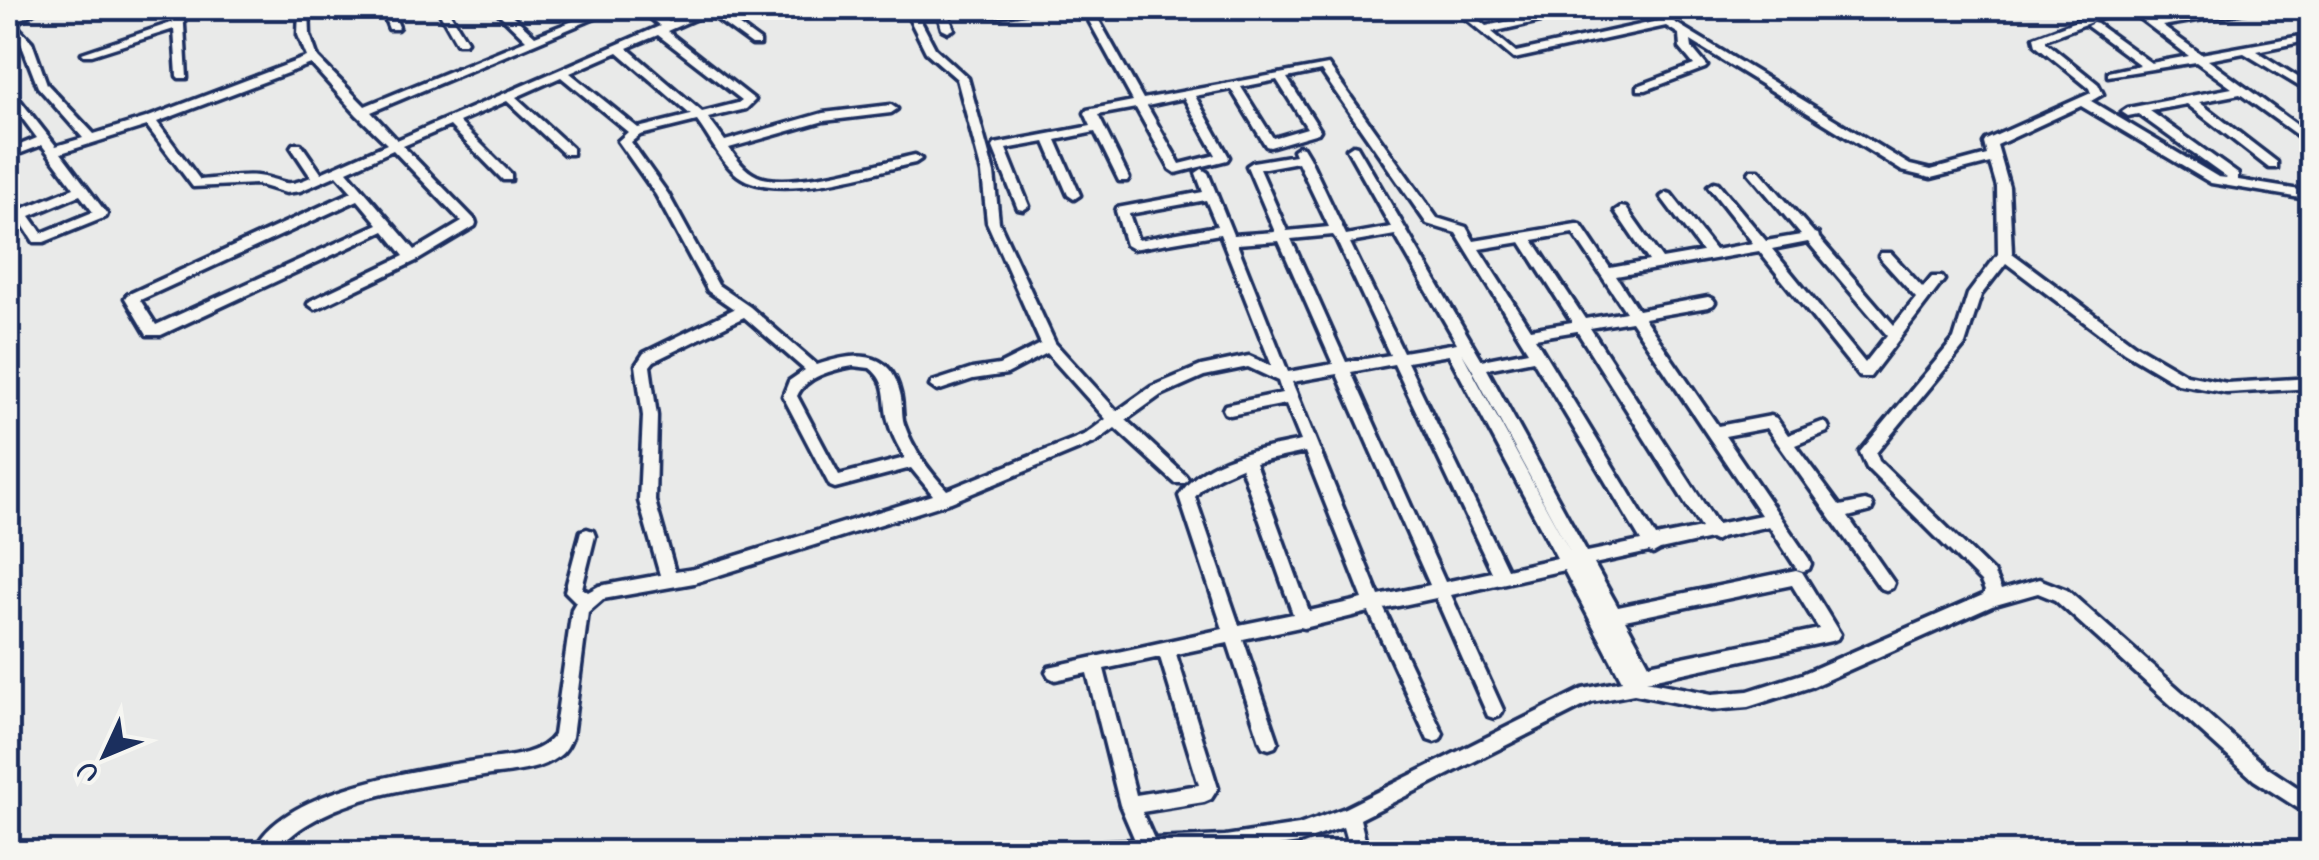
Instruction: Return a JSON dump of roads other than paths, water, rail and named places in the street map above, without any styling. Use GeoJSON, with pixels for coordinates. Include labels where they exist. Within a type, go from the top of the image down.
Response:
{"type":"FeatureCollection","features":[{"type":"Feature","properties":{"kind":"street"},"geometry":{"type":"LineString","coordinates":[[35,8],[8,23],[26,42],[42,84],[90,138]]}},
{"type":"Feature","properties":{"kind":"street"},"geometry":{"type":"LineString","coordinates":[[178,8],[176,24],[183,76]]}},
{"type":"Feature","properties":{"kind":"street"},"geometry":{"type":"LineString","coordinates":[[304,8],[304,36],[313,59],[470,223],[413,257],[315,304]]}},
{"type":"Feature","properties":{"kind":"street"},"geometry":{"type":"LineString","coordinates":[[386,8],[393,27]]}},
{"type":"Feature","properties":{"kind":"street"},"geometry":{"type":"LineString","coordinates":[[442,8],[461,41]]}},
{"type":"Feature","properties":{"kind":"street"},"geometry":{"type":"LineString","coordinates":[[498,8],[534,40]]}},
{"type":"Feature","properties":{"kind":"street"},"geometry":{"type":"LineString","coordinates":[[572,8],[586,19]]}},
{"type":"Feature","properties":{"kind":"street"},"geometry":{"type":"LineString","coordinates":[[360,112],[614,8]]}},
{"type":"Feature","properties":{"kind":"street"},"geometry":{"type":"LineString","coordinates":[[644,8],[748,100],[700,117],[636,132],[626,138],[625,146],[662,194],[713,288],[745,310],[815,371]]}},
{"type":"Feature","properties":{"kind":"street"},"geometry":{"type":"LineString","coordinates":[[150,122],[196,184],[257,180],[286,190],[709,8],[756,44]]}},
{"type":"Feature","properties":{"kind":"street"},"geometry":{"type":"LineString","coordinates":[[909,8],[930,50],[962,78],[988,173],[993,222],[1050,346],[1116,420],[1180,479]]}},
{"type":"Feature","properties":{"kind":"street"},"geometry":{"type":"LineString","coordinates":[[948,29],[940,9],[966,8]]}},
{"type":"Feature","properties":{"kind":"street"},"geometry":{"type":"LineString","coordinates":[[988,8],[992,14],[1029,8]]}},
{"type":"Feature","properties":{"kind":"street"},"geometry":{"type":"LineString","coordinates":[[1088,8],[1176,169],[1222,156],[1188,94]]}},
{"type":"Feature","properties":{"kind":"street"},"geometry":{"type":"LineString","coordinates":[[1458,8],[1514,56],[1669,22]]}},
{"type":"Feature","properties":{"kind":"street"},"geometry":{"type":"LineString","coordinates":[[1484,30],[1584,8]]}},
{"type":"Feature","properties":{"kind":"street"},"geometry":{"type":"LineString","coordinates":[[1644,8],[1906,168],[1931,174],[1992,158]]}},
{"type":"Feature","properties":{"kind":"street"},"geometry":{"type":"LineString","coordinates":[[1990,600],[1994,592],[1987,578],[1872,464],[1868,452],[1960,341],[1975,294],[2005,255],[2002,187],[1992,158],[1994,141],[2098,94],[2094,86],[2039,40],[2044,34],[2120,8]]}},
{"type":"Feature","properties":{"kind":"street"},"geometry":{"type":"LineString","coordinates":[[2131,8],[2312,142]]}},
{"type":"Feature","properties":{"kind":"street"},"geometry":{"type":"LineString","coordinates":[[2152,24],[2251,8]]}},
{"type":"Feature","properties":{"kind":"street"},"geometry":{"type":"LineString","coordinates":[[88,53],[176,24]]}},
{"type":"Feature","properties":{"kind":"street"},"geometry":{"type":"LineString","coordinates":[[2093,26],[2149,67]]}},
{"type":"Feature","properties":{"kind":"street"},"geometry":{"type":"LineString","coordinates":[[1642,88],[1701,66],[1686,48],[1684,32]]}},
{"type":"Feature","properties":{"kind":"street"},"geometry":{"type":"LineString","coordinates":[[2112,74],[2312,37]]}},
{"type":"Feature","properties":{"kind":"street"},"geometry":{"type":"LineString","coordinates":[[618,48],[700,117],[746,176],[789,185],[914,159]]}},
{"type":"Feature","properties":{"kind":"street"},"geometry":{"type":"LineString","coordinates":[[2246,49],[2305,81],[2312,91]]}},
{"type":"Feature","properties":{"kind":"street"},"geometry":{"type":"LineString","coordinates":[[8,154],[150,122],[313,59]]}},
{"type":"Feature","properties":{"kind":"street"},"geometry":{"type":"LineString","coordinates":[[1123,178],[1091,113],[1324,68],[1432,222],[1461,230],[1652,546]]}},
{"type":"Feature","properties":{"kind":"street"},"geometry":{"type":"LineString","coordinates":[[562,72],[636,132]]}},
{"type":"Feature","properties":{"kind":"street"},"geometry":{"type":"LineString","coordinates":[[1234,85],[1270,144],[1314,130],[1280,76]]}},
{"type":"Feature","properties":{"kind":"street"},"geometry":{"type":"LineString","coordinates":[[2234,178],[2135,111],[2242,90]]}},
{"type":"Feature","properties":{"kind":"street"},"geometry":{"type":"LineString","coordinates":[[8,92],[48,146],[83,190],[101,214],[39,240],[22,214],[83,190]]}},
{"type":"Feature","properties":{"kind":"street"},"geometry":{"type":"LineString","coordinates":[[508,95],[568,152]]}},
{"type":"Feature","properties":{"kind":"street"},"geometry":{"type":"LineString","coordinates":[[2189,100],[2273,165]]}},
{"type":"Feature","properties":{"kind":"street"},"geometry":{"type":"LineString","coordinates":[[2085,103],[2215,180],[2312,196]]}},
{"type":"Feature","properties":{"kind":"street"},"geometry":{"type":"LineString","coordinates":[[722,146],[822,117],[892,109]]}},
{"type":"Feature","properties":{"kind":"street"},"geometry":{"type":"LineString","coordinates":[[8,123],[26,116]]}},
{"type":"Feature","properties":{"kind":"street"},"geometry":{"type":"LineString","coordinates":[[451,120],[507,177]]}},
{"type":"Feature","properties":{"kind":"street"},"geometry":{"type":"LineString","coordinates":[[1023,206],[1000,147],[1098,128]]}},
{"type":"Feature","properties":{"kind":"street"},"geometry":{"type":"LineString","coordinates":[[1049,138],[1074,195]]}},
{"type":"Feature","properties":{"kind":"street"},"geometry":{"type":"LineString","coordinates":[[297,147],[318,178]]}},
{"type":"Feature","properties":{"kind":"street"},"geometry":{"type":"LineString","coordinates":[[1353,149],[1576,563],[1645,673],[1831,634],[1796,578],[1612,615]]}},
{"type":"Feature","properties":{"kind":"street"},"geometry":{"type":"LineString","coordinates":[[1494,710],[1253,166],[1301,154],[1503,577]]}},
{"type":"Feature","properties":{"kind":"street"},"geometry":{"type":"LineString","coordinates":[[339,169],[413,257]]}},
{"type":"Feature","properties":{"kind":"street"},"geometry":{"type":"LineString","coordinates":[[1202,173],[1374,605],[1434,734]]}},
{"type":"Feature","properties":{"kind":"street"},"geometry":{"type":"LineString","coordinates":[[1755,174],[1895,334]]}},
{"type":"Feature","properties":{"kind":"street"},"geometry":{"type":"LineString","coordinates":[[1714,186],[1864,374],[1936,280]]}},
{"type":"Feature","properties":{"kind":"street"},"geometry":{"type":"LineString","coordinates":[[357,195],[132,298],[152,331],[156,331],[384,226]]}},
{"type":"Feature","properties":{"kind":"street"},"geometry":{"type":"LineString","coordinates":[[1211,195],[1122,211],[1133,246],[1228,235],[1339,235],[1398,230]]}},
{"type":"Feature","properties":{"kind":"street"},"geometry":{"type":"LineString","coordinates":[[1667,197],[1712,255]]}},
{"type":"Feature","properties":{"kind":"street"},"geometry":{"type":"LineString","coordinates":[[1621,211],[1658,264]]}},
{"type":"Feature","properties":{"kind":"street"},"geometry":{"type":"LineString","coordinates":[[1471,246],[1576,228],[1804,564]]}},
{"type":"Feature","properties":{"kind":"street"},"geometry":{"type":"LineString","coordinates":[[1525,237],[1714,534]]}},
{"type":"Feature","properties":{"kind":"street"},"geometry":{"type":"LineString","coordinates":[[1608,274],[1813,237]]}},
{"type":"Feature","properties":{"kind":"street"},"geometry":{"type":"LineString","coordinates":[[2005,255],[2118,341],[2183,380],[2226,388],[2312,383]]}},
{"type":"Feature","properties":{"kind":"street"},"geometry":{"type":"LineString","coordinates":[[1886,256],[1923,297]]}},
{"type":"Feature","properties":{"kind":"street"},"geometry":{"type":"LineString","coordinates":[[1526,334],[1708,302]]}},
{"type":"Feature","properties":{"kind":"street"},"geometry":{"type":"LineString","coordinates":[[670,582],[648,501],[650,416],[644,365],[650,357],[745,310]]}},
{"type":"Feature","properties":{"kind":"street"},"geometry":{"type":"LineString","coordinates":[[937,386],[972,374],[1002,370],[1050,346]]}},
{"type":"Feature","properties":{"kind":"street"},"geometry":{"type":"LineString","coordinates":[[263,852],[276,835],[342,796],[533,760],[555,749],[563,737],[580,608],[599,593],[670,582],[944,498],[1091,438],[1156,391],[1224,365],[1249,362],[1284,378],[1460,348]]}},
{"type":"Feature","properties":{"kind":"street"},"geometry":{"type":"LineString","coordinates":[[1460,348],[1478,366],[1634,686]]}},
{"type":"Feature","properties":{"kind":"street"},"geometry":{"type":"LineString","coordinates":[[1478,366],[1537,354]]}},
{"type":"Feature","properties":{"kind":"street"},"geometry":{"type":"LineString","coordinates":[[912,462],[835,482],[790,396],[794,384],[815,371],[862,358],[877,364],[887,374],[894,397],[894,417],[912,462],[944,498]]}},
{"type":"Feature","properties":{"kind":"street"},"geometry":{"type":"LineString","coordinates":[[1230,409],[1292,397]]}},
{"type":"Feature","properties":{"kind":"street"},"geometry":{"type":"LineString","coordinates":[[1714,432],[1772,422],[1886,584]]}},
{"type":"Feature","properties":{"kind":"street"},"geometry":{"type":"LineString","coordinates":[[1786,442],[1822,428]]}},
{"type":"Feature","properties":{"kind":"street"},"geometry":{"type":"LineString","coordinates":[[1269,741],[1188,496],[1196,482],[1246,460],[1311,445]]}},
{"type":"Feature","properties":{"kind":"street"},"geometry":{"type":"LineString","coordinates":[[1246,460],[1304,621]]}},
{"type":"Feature","properties":{"kind":"street"},"geometry":{"type":"LineString","coordinates":[[1836,512],[1864,507]]}},
{"type":"Feature","properties":{"kind":"street"},"geometry":{"type":"LineString","coordinates":[[1055,672],[1773,519]]}},
{"type":"Feature","properties":{"kind":"street"},"geometry":{"type":"LineString","coordinates":[[586,600],[573,591],[587,536]]}},
{"type":"Feature","properties":{"kind":"street"},"geometry":{"type":"LineString","coordinates":[[1067,852],[1268,841],[1350,815],[1572,702],[1634,686],[1712,702],[1748,699],[1805,681],[1990,600],[2040,586],[2062,595],[2261,774],[2312,808]]}},
{"type":"Feature","properties":{"kind":"street"},"geometry":{"type":"LineString","coordinates":[[1129,805],[1204,793],[1209,788],[1166,649]]}},
{"type":"Feature","properties":{"kind":"street"},"geometry":{"type":"LineString","coordinates":[[1094,665],[1129,805],[1149,850]]}},
{"type":"Feature","properties":{"kind":"street"},"geometry":{"type":"LineString","coordinates":[[1350,815],[1359,852]]}}]}
